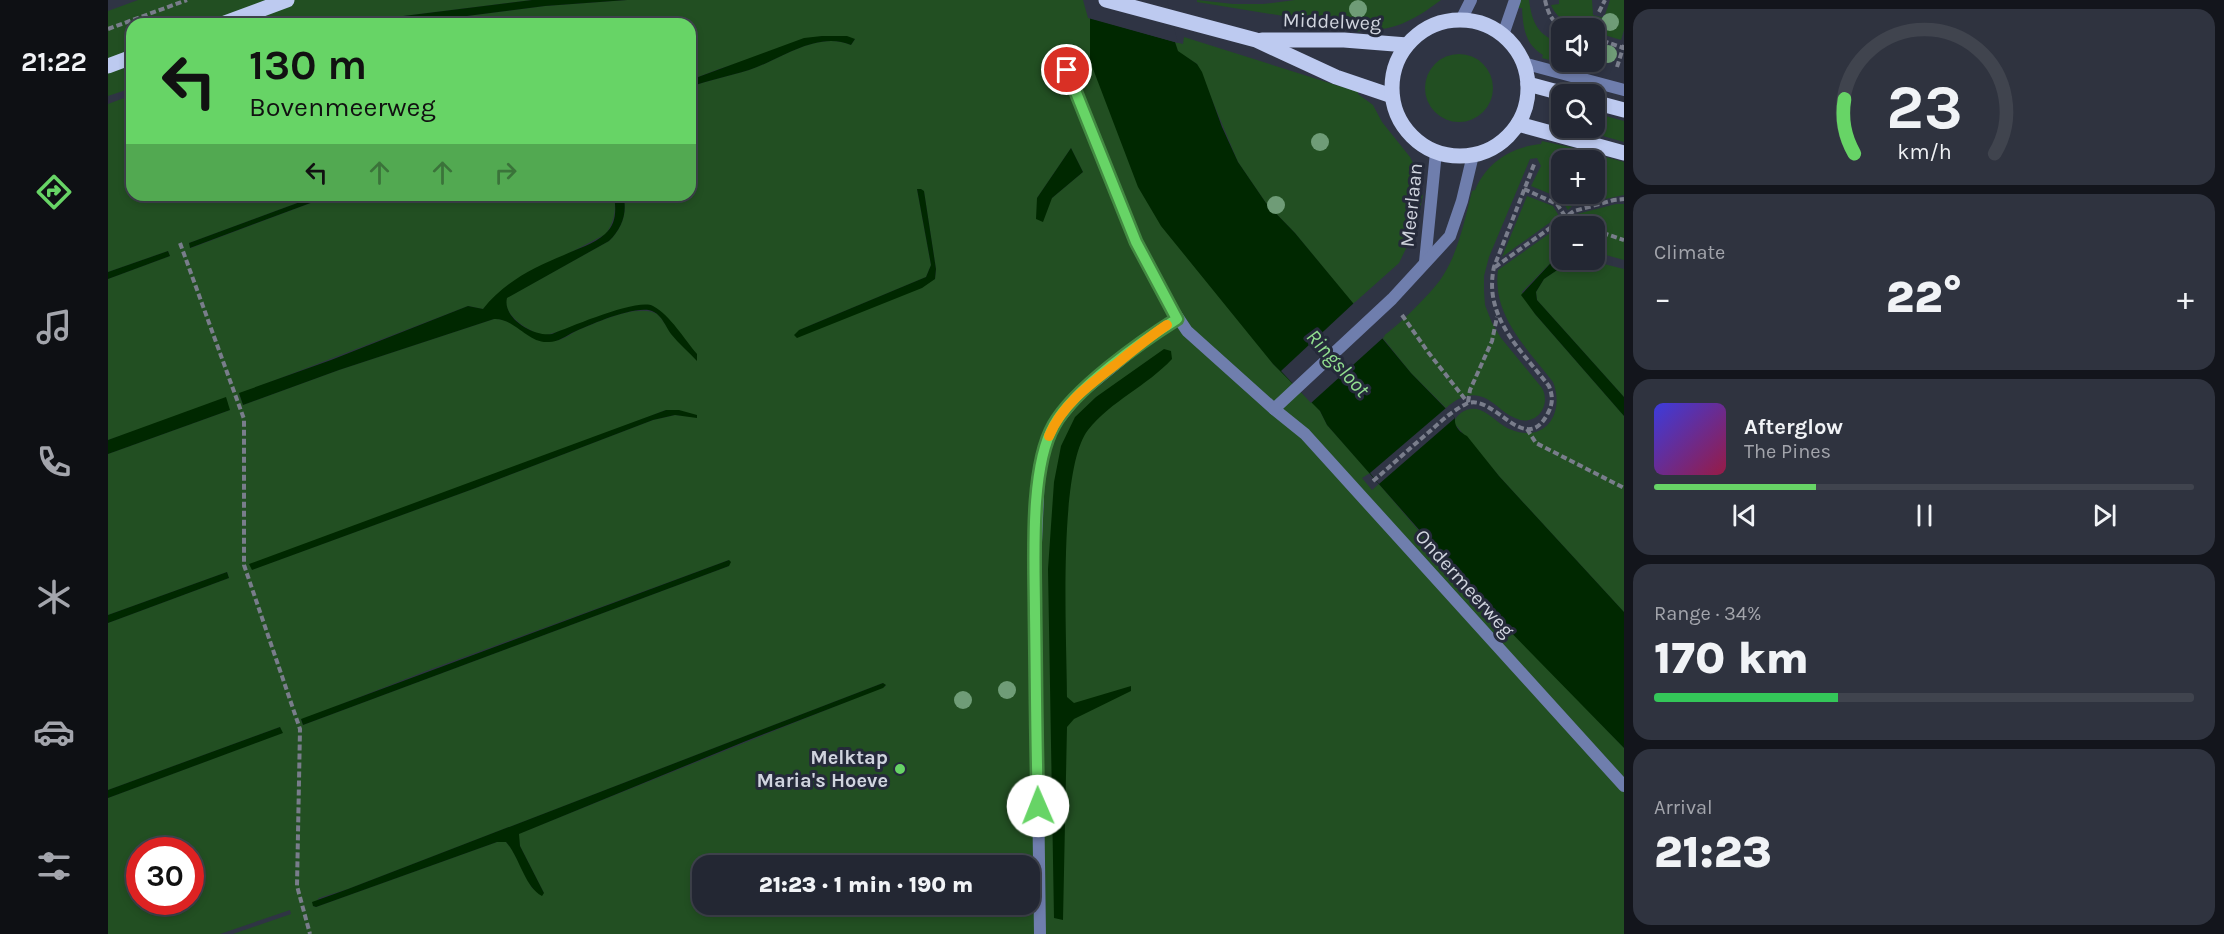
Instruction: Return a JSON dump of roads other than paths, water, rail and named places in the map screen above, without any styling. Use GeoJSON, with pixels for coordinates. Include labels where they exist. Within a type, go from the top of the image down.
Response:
{"type":"FeatureCollection","features":[{"type":"Feature","properties":{"kind":"main road"},"geometry":{"type":"LineString","coordinates":[[238,18],[287,0]]}},
{"type":"Feature","properties":{"kind":"main road","name":"Middelweg"},"geometry":{"type":"LineString","coordinates":[[1107,0],[1256,40],[1336,77],[1392,96]]}},
{"type":"Feature","properties":{"kind":"main road"},"geometry":{"type":"LineString","coordinates":[[1461,20],[1483,24],[1503,35],[1515,48],[1523,63],[1528,84],[1524,112],[1509,136],[1498,145],[1473,155],[1454,156],[1436,152],[1414,139],[1400,120],[1392,96],[1397,61],[1407,45],[1422,31],[1440,23],[1461,20]]}},
{"type":"Feature","properties":{"kind":"main road","name":"Middelweg"},"geometry":{"type":"LineString","coordinates":[[1256,40],[1344,40],[1407,45]]}},
{"type":"Feature","properties":{"kind":"main road"},"geometry":{"type":"LineString","coordinates":[[108,66],[126,59]]}},
{"type":"Feature","properties":{"kind":"main road"},"geometry":{"type":"LineString","coordinates":[[1528,84],[1551,90]]}},
{"type":"Feature","properties":{"kind":"main road"},"geometry":{"type":"LineString","coordinates":[[1605,105],[1624,110]]}},
{"type":"Feature","properties":{"kind":"main road"},"geometry":{"type":"LineString","coordinates":[[1518,124],[1624,153]]}},
{"type":"Feature","properties":{"kind":"street"},"geometry":{"type":"LineString","coordinates":[[1461,20],[1472,0]]}},
{"type":"Feature","properties":{"kind":"street"},"geometry":{"type":"LineString","coordinates":[[1503,35],[1515,0]]}},
{"type":"Feature","properties":{"kind":"street"},"geometry":{"type":"LineString","coordinates":[[1523,63],[1624,90]]}},
{"type":"Feature","properties":{"kind":"street","name":"Ondermeerweg"},"geometry":{"type":"LineString","coordinates":[[1067,70],[1136,242],[1177,319],[1274,409],[1305,434],[1624,786]]}},
{"type":"Feature","properties":{"kind":"street","name":"Meerlaan"},"geometry":{"type":"LineString","coordinates":[[1425,262],[1436,152]]}},
{"type":"Feature","properties":{"kind":"street","name":"Meerlaan"},"geometry":{"type":"LineString","coordinates":[[1274,409],[1416,276],[1425,262],[1450,236],[1462,201],[1473,155]]}},
{"type":"Feature","properties":{"kind":"street"},"geometry":{"type":"LineString","coordinates":[[1040,934],[1035,566],[1038,492],[1043,451],[1054,425],[1078,395],[1151,335],[1177,319]]}},
{"type":"Feature","properties":{"kind":"water"},"geometry":{"type":"Polygon","coordinates":[[[532,0],[627,0],[545,6],[451,18],[387,18],[532,0]]]}},
{"type":"Feature","properties":{"kind":"water","name":"Ringsloot"},"geometry":{"type":"Polygon","coordinates":[[[1090,18],[1175,42],[1178,51],[1197,64],[1238,162],[1266,203],[1295,233],[1411,373],[1455,418],[1458,429],[1467,436],[1499,476],[1624,612],[1624,748],[1494,615],[1327,425],[1320,411],[1273,364],[1161,226],[1138,187],[1090,61],[1090,18]]]}},
{"type":"Feature","properties":{"kind":"water"},"geometry":{"type":"Polygon","coordinates":[[[847,36],[855,39],[851,45],[838,41],[812,44],[749,70],[696,85],[696,78],[804,38],[847,36]]]}},
{"type":"Feature","properties":{"kind":"water"},"geometry":{"type":"Polygon","coordinates":[[[1071,148],[1083,172],[1052,198],[1043,222],[1036,219],[1037,198],[1071,148]]]}},
{"type":"Feature","properties":{"kind":"water"},"geometry":{"type":"Polygon","coordinates":[[[917,189],[924,191],[936,269],[935,279],[922,288],[797,338],[794,335],[799,330],[926,277],[931,265],[917,189]]]}},
{"type":"Feature","properties":{"kind":"water"},"geometry":{"type":"Polygon","coordinates":[[[303,201],[316,201],[190,248],[189,243],[303,201]]]}},
{"type":"Feature","properties":{"kind":"water"},"geometry":{"type":"Polygon","coordinates":[[[614,201],[624,201],[623,220],[609,241],[507,298],[509,312],[521,325],[537,332],[552,334],[619,309],[653,306],[677,328],[697,354],[697,361],[671,334],[659,316],[647,310],[614,316],[559,340],[549,342],[541,342],[508,322],[494,319],[339,370],[243,405],[239,393],[331,360],[468,306],[483,309],[500,291],[520,277],[601,238],[612,226],[614,201]]]}},
{"type":"Feature","properties":{"kind":"water"},"geometry":{"type":"Polygon","coordinates":[[[168,251],[170,256],[108,279],[108,272],[168,251]]]}},
{"type":"Feature","properties":{"kind":"water"},"geometry":{"type":"Polygon","coordinates":[[[1551,263],[1551,270],[1557,270],[1544,279],[1536,292],[1537,300],[1624,397],[1624,416],[1535,314],[1521,295],[1551,263]]]}},
{"type":"Feature","properties":{"kind":"water"},"geometry":{"type":"Polygon","coordinates":[[[1164,349],[1171,351],[1172,359],[1152,377],[1107,410],[1088,430],[1078,451],[1072,481],[1068,517],[1065,598],[1067,697],[1074,703],[1131,686],[1131,691],[1074,719],[1067,727],[1063,920],[1054,918],[1048,569],[1054,482],[1061,446],[1075,417],[1096,397],[1164,349]]]}},
{"type":"Feature","properties":{"kind":"water"},"geometry":{"type":"Polygon","coordinates":[[[226,397],[230,410],[108,454],[108,440],[226,397]]]}},
{"type":"Feature","properties":{"kind":"water"},"geometry":{"type":"Polygon","coordinates":[[[666,410],[679,410],[697,415],[697,418],[675,415],[653,420],[252,570],[249,564],[666,410]]]}},
{"type":"Feature","properties":{"kind":"water"},"geometry":{"type":"Polygon","coordinates":[[[729,560],[731,562],[729,566],[303,725],[301,719],[729,560]]]}},
{"type":"Feature","properties":{"kind":"water"},"geometry":{"type":"Polygon","coordinates":[[[227,572],[229,578],[108,623],[108,615],[227,572]]]}},
{"type":"Feature","properties":{"kind":"water"},"geometry":{"type":"Polygon","coordinates":[[[883,683],[886,685],[883,688],[746,741],[519,834],[520,846],[544,893],[542,896],[531,886],[506,842],[497,842],[316,907],[313,906],[312,902],[883,683]]]}},
{"type":"Feature","properties":{"kind":"water"},"geometry":{"type":"Polygon","coordinates":[[[280,727],[283,733],[108,798],[108,790],[280,727]]]}},
{"type":"Feature","properties":{"kind":"place","name":"Melktap Maria's Hoeve"},"geometry":{"type":"Point","coordinates":[900,769]}}]}
